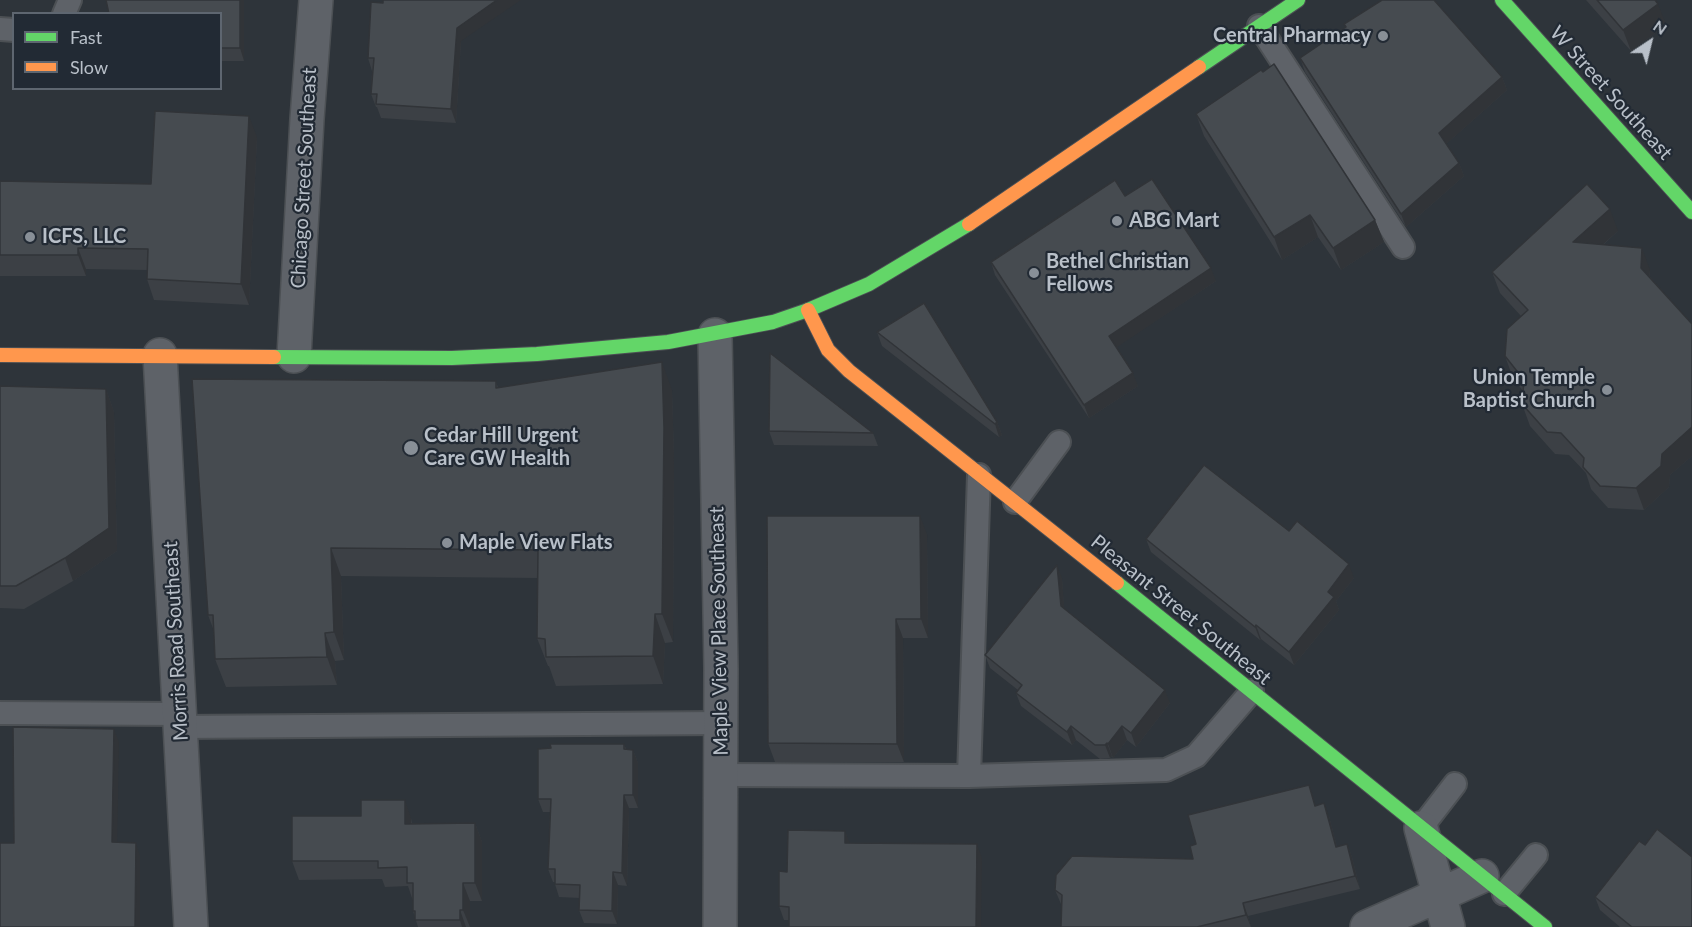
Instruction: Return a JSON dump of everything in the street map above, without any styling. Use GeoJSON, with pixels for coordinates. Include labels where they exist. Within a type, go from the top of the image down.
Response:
{"type":"FeatureCollection","features":[{"type":"Feature","properties":{"kind":"main road"},"geometry":{"type":"LineString","coordinates":[[0,355],[452,357],[537,354],[622,347],[715,335],[773,322],[870,284],[969,224],[1298,0]]}},
{"type":"Feature","properties":{"kind":"main road","name":"W Street Southeast"},"geometry":{"type":"LineString","coordinates":[[1502,0],[1692,212]]}},
{"type":"Feature","properties":{"kind":"main road","name":"Pleasant Street Southeast"},"geometry":{"type":"LineString","coordinates":[[808,310],[828,350],[849,371],[1545,927]]}},
{"type":"Feature","properties":{"kind":"street","name":"Chicago Street Southeast"},"geometry":{"type":"LineString","coordinates":[[294,356],[316,0]]}},
{"type":"Feature","properties":{"kind":"street","name":"Maple View Place Southeast"},"geometry":{"type":"LineString","coordinates":[[715,335],[721,775],[720,927]]}},
{"type":"Feature","properties":{"kind":"street","name":"Morris Road Southeast"},"geometry":{"type":"LineString","coordinates":[[160,355],[191,927]]}},
{"type":"Feature","properties":{"kind":"street"},"geometry":{"type":"LineString","coordinates":[[1421,828],[1448,927]]}},
{"type":"Feature","properties":{"kind":"street"},"geometry":{"type":"LineString","coordinates":[[1367,927],[1439,894],[1493,885]]}},
{"type":"Feature","properties":{"kind":"lane"},"geometry":{"type":"LineString","coordinates":[[1259,26],[1403,247]]}},
{"type":"Feature","properties":{"kind":"lane"},"geometry":{"type":"LineString","coordinates":[[1015,502],[1059,442]]}},
{"type":"Feature","properties":{"kind":"lane"},"geometry":{"type":"LineString","coordinates":[[969,776],[979,476]]}},
{"type":"Feature","properties":{"kind":"lane"},"geometry":{"type":"LineString","coordinates":[[721,775],[969,776],[1166,770],[1196,756],[1252,691]]}},
{"type":"Feature","properties":{"kind":"lane"},"geometry":{"type":"LineString","coordinates":[[0,713],[180,720],[720,723]]}},
{"type":"Feature","properties":{"kind":"lane"},"geometry":{"type":"LineString","coordinates":[[1421,828],[1455,784]]}},
{"type":"Feature","properties":{"kind":"lane"},"geometry":{"type":"LineString","coordinates":[[1493,885],[1536,855]]}},
{"type":"Feature","properties":{"kind":"building"},"geometry":{"type":"Polygon","coordinates":[[[106,0],[240,0],[240,48],[222,48],[222,12],[109,12],[106,0]]]}},
{"type":"Feature","properties":{"kind":"building"},"geometry":{"type":"Polygon","coordinates":[[[383,0],[497,0],[457,28],[451,109],[376,104],[377,94],[371,94],[374,58],[368,58],[371,2],[383,3],[383,0]]]}},
{"type":"Feature","properties":{"kind":"building"},"geometry":{"type":"Polygon","coordinates":[[[1382,0],[1434,0],[1502,77],[1439,133],[1459,163],[1401,214],[1300,58],[1346,27],[1344,24],[1382,0]]]}},
{"type":"Feature","properties":{"kind":"building"},"geometry":{"type":"Polygon","coordinates":[[[1597,0],[1655,0],[1658,4],[1623,30],[1597,0]]]}},
{"type":"Feature","properties":{"kind":"building"},"geometry":{"type":"Polygon","coordinates":[[[1274,64],[1375,220],[1333,248],[1310,215],[1274,237],[1196,114],[1261,70],[1263,72],[1274,64]]]}},
{"type":"Feature","properties":{"kind":"building"},"geometry":{"type":"Polygon","coordinates":[[[155,111],[249,116],[241,284],[147,279],[148,249],[78,248],[78,255],[0,255],[0,181],[151,184],[155,111]]]}},
{"type":"Feature","properties":{"kind":"building"},"geometry":{"type":"Polygon","coordinates":[[[1152,179],[1211,268],[1109,336],[1133,373],[1084,405],[991,262],[1115,180],[1125,196],[1152,179]]]}},
{"type":"Feature","properties":{"kind":"building","name":"Union Temple Baptist Church"},"geometry":{"type":"Polygon","coordinates":[[[1587,184],[1610,209],[1573,242],[1642,248],[1641,268],[1692,324],[1692,427],[1662,454],[1661,466],[1636,488],[1600,486],[1583,467],[1584,458],[1561,433],[1547,432],[1522,404],[1524,380],[1505,356],[1507,329],[1528,310],[1492,272],[1587,184]]]}},
{"type":"Feature","properties":{"kind":"building"},"geometry":{"type":"Polygon","coordinates":[[[924,303],[997,422],[995,424],[877,332],[924,303]]]}},
{"type":"Feature","properties":{"kind":"building"},"geometry":{"type":"Polygon","coordinates":[[[770,353],[873,433],[769,431],[770,353]]]}},
{"type":"Feature","properties":{"kind":"building","name":"Maple View Flats"},"geometry":{"type":"Polygon","coordinates":[[[662,362],[664,428],[662,614],[655,614],[653,656],[546,657],[545,639],[537,638],[538,550],[331,548],[334,632],[325,633],[327,657],[215,659],[213,615],[208,615],[192,379],[496,381],[496,388],[662,362]]]}},
{"type":"Feature","properties":{"kind":"building"},"geometry":{"type":"Polygon","coordinates":[[[0,386],[106,389],[109,528],[65,558],[16,586],[0,586],[0,386]]]}},
{"type":"Feature","properties":{"kind":"building"},"geometry":{"type":"Polygon","coordinates":[[[1204,465],[1289,531],[1297,521],[1349,564],[1328,592],[1334,597],[1289,652],[1146,539],[1204,465]]]}},
{"type":"Feature","properties":{"kind":"building"},"geometry":{"type":"Polygon","coordinates":[[[767,516],[920,516],[921,619],[896,619],[897,744],[768,743],[767,516]]]}},
{"type":"Feature","properties":{"kind":"building"},"geometry":{"type":"Polygon","coordinates":[[[1057,565],[1061,606],[1165,690],[1131,733],[1122,726],[1105,745],[1095,745],[1071,726],[1067,732],[1016,693],[1022,685],[985,655],[1057,565]]]}},
{"type":"Feature","properties":{"kind":"building"},"geometry":{"type":"Polygon","coordinates":[[[13,727],[114,729],[112,842],[136,843],[135,927],[0,927],[0,843],[14,843],[13,727]]]}},
{"type":"Feature","properties":{"kind":"building"},"geometry":{"type":"Polygon","coordinates":[[[550,744],[624,744],[624,749],[633,750],[633,795],[624,795],[622,873],[613,872],[612,911],[579,910],[580,885],[555,884],[555,869],[548,869],[551,799],[538,799],[538,749],[551,748],[550,744]]]}},
{"type":"Feature","properties":{"kind":"building"},"geometry":{"type":"Polygon","coordinates":[[[1309,785],[1315,806],[1324,803],[1336,847],[1347,844],[1355,876],[1243,903],[1246,915],[1197,927],[1061,927],[1062,895],[1055,890],[1056,875],[1072,856],[1193,859],[1190,846],[1196,844],[1188,815],[1309,785]]]}},
{"type":"Feature","properties":{"kind":"building"},"geometry":{"type":"Polygon","coordinates":[[[361,800],[405,800],[405,824],[475,823],[475,883],[463,883],[463,910],[460,910],[460,920],[415,920],[413,883],[407,883],[407,867],[378,868],[378,861],[292,861],[292,816],[361,816],[361,800]]]}},
{"type":"Feature","properties":{"kind":"building"},"geometry":{"type":"Polygon","coordinates":[[[1657,829],[1692,857],[1692,927],[1632,927],[1595,897],[1639,841],[1645,845],[1657,829]]]}},
{"type":"Feature","properties":{"kind":"building"},"geometry":{"type":"Polygon","coordinates":[[[788,830],[845,831],[845,843],[977,844],[976,927],[789,927],[789,907],[779,906],[779,871],[787,872],[788,830]]]}},
{"type":"Feature","properties":{"kind":"traffic: fast"},"geometry":{"type":"LineString","coordinates":[[1199,67],[1298,0]]}},
{"type":"Feature","properties":{"kind":"traffic: fast"},"geometry":{"type":"LineString","coordinates":[[1502,0],[1692,212]]}},
{"type":"Feature","properties":{"kind":"traffic: fast"},"geometry":{"type":"LineString","coordinates":[[274,357],[452,358],[537,354],[668,342],[773,322],[869,284],[969,224]]}},
{"type":"Feature","properties":{"kind":"traffic: fast"},"geometry":{"type":"LineString","coordinates":[[1117,583],[1545,927]]}},
{"type":"Feature","properties":{"kind":"traffic: slow"},"geometry":{"type":"LineString","coordinates":[[969,224],[1199,67]]}},
{"type":"Feature","properties":{"kind":"traffic: slow"},"geometry":{"type":"LineString","coordinates":[[808,310],[828,350],[849,371],[1117,583]]}},
{"type":"Feature","properties":{"kind":"traffic: slow"},"geometry":{"type":"LineString","coordinates":[[0,355],[274,357]]}},
{"type":"Feature","properties":{"kind":"place","name":"Central Pharmacy"},"geometry":{"type":"Point","coordinates":[1383,36]}},
{"type":"Feature","properties":{"kind":"place","name":"ABG Mart"},"geometry":{"type":"Point","coordinates":[1117,221]}},
{"type":"Feature","properties":{"kind":"place","name":"ICFS, LLC"},"geometry":{"type":"Point","coordinates":[30,237]}},
{"type":"Feature","properties":{"kind":"place","name":"Bethel Christian Fellows"},"geometry":{"type":"Point","coordinates":[1034,273]}},
{"type":"Feature","properties":{"kind":"place","name":"Union Temple Baptist Church"},"geometry":{"type":"Point","coordinates":[1607,390]}},
{"type":"Feature","properties":{"kind":"place","name":"Cedar Hill Urgent Care GW Health"},"geometry":{"type":"Point","coordinates":[411,448]}},
{"type":"Feature","properties":{"kind":"place","name":"Maple View Flats"},"geometry":{"type":"Point","coordinates":[447,543]}}]}
